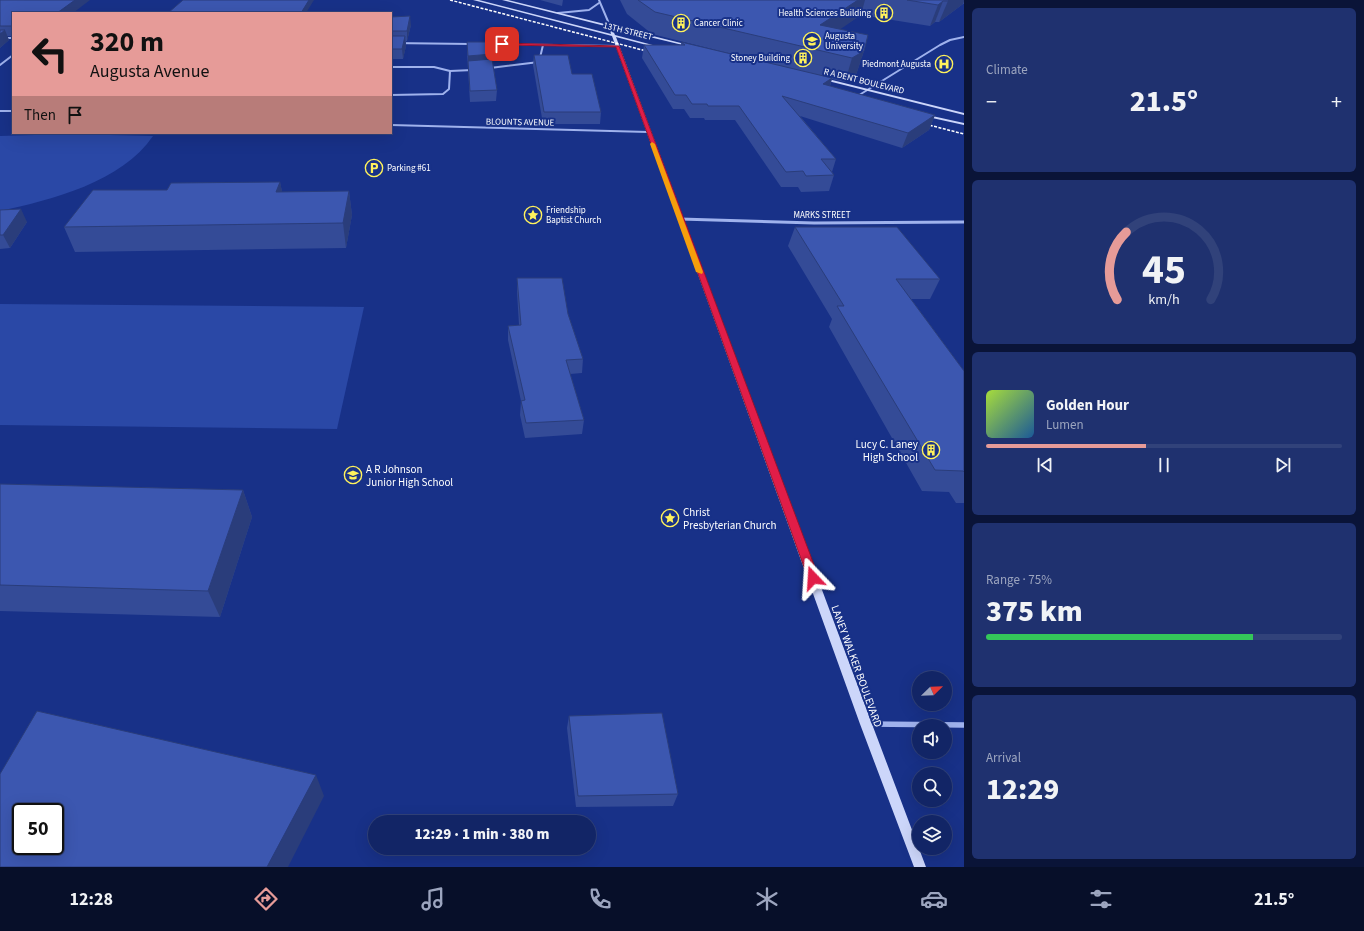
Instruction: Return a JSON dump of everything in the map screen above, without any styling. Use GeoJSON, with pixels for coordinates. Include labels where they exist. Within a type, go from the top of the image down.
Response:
{"type":"FeatureCollection","features":[{"type":"Feature","properties":{"kind":"main road","name":"13TH STREET"},"geometry":{"type":"LineString","coordinates":[[475,0],[671,50]]}},
{"type":"Feature","properties":{"kind":"main road"},"geometry":{"type":"LineString","coordinates":[[504,0],[698,48]]}},
{"type":"Feature","properties":{"kind":"main road","name":"LANEY WALKER BOULEVARD"},"geometry":{"type":"LineString","coordinates":[[610,26],[866,724],[920,867]]}},
{"type":"Feature","properties":{"kind":"main road","name":"R A DENT BOULEVARD"},"geometry":{"type":"LineString","coordinates":[[814,76],[964,114]]}},
{"type":"Feature","properties":{"kind":"main road"},"geometry":{"type":"LineString","coordinates":[[848,95],[864,99]]}},
{"type":"Feature","properties":{"kind":"main road"},"geometry":{"type":"LineString","coordinates":[[918,113],[964,124]]}},
{"type":"Feature","properties":{"kind":"street"},"geometry":{"type":"LineString","coordinates":[[558,13],[589,10],[599,1]]}},
{"type":"Feature","properties":{"kind":"street","name":"LANEY WALKER BOULEVARD"},"geometry":{"type":"LineString","coordinates":[[599,1],[610,26]]}},
{"type":"Feature","properties":{"kind":"street"},"geometry":{"type":"LineString","coordinates":[[856,97],[940,45],[950,40],[964,37]]}},
{"type":"Feature","properties":{"kind":"street"},"geometry":{"type":"LineString","coordinates":[[0,38],[12,38]]}},
{"type":"Feature","properties":{"kind":"street"},"geometry":{"type":"LineString","coordinates":[[392,43],[477,44]]}},
{"type":"Feature","properties":{"kind":"street"},"geometry":{"type":"LineString","coordinates":[[484,44],[617,46]]}},
{"type":"Feature","properties":{"kind":"street"},"geometry":{"type":"LineString","coordinates":[[488,68],[539,62],[543,45]]}},
{"type":"Feature","properties":{"kind":"street"},"geometry":{"type":"LineString","coordinates":[[0,66],[12,56]]}},
{"type":"Feature","properties":{"kind":"street"},"geometry":{"type":"LineString","coordinates":[[392,67],[434,67],[450,71],[474,70]]}},
{"type":"Feature","properties":{"kind":"street"},"geometry":{"type":"LineString","coordinates":[[392,95],[443,94],[449,89],[450,71]]}},
{"type":"Feature","properties":{"kind":"street"},"geometry":{"type":"LineString","coordinates":[[0,111],[12,111]]}},
{"type":"Feature","properties":{"kind":"street","name":"BLOUNTS AVENUE"},"geometry":{"type":"LineString","coordinates":[[392,126],[648,132]]}},
{"type":"Feature","properties":{"kind":"street","name":"MARKS STREET"},"geometry":{"type":"LineString","coordinates":[[680,219],[814,223],[964,222]]}},
{"type":"Feature","properties":{"kind":"street"},"geometry":{"type":"LineString","coordinates":[[866,724],[964,725]]}},
{"type":"Feature","properties":{"kind":"shaded area"},"geometry":{"type":"Polygon","coordinates":[[[68,134],[153,136],[140,152],[123,166],[84,187],[63,195],[0,211],[0,136],[68,134]]]}},
{"type":"Feature","properties":{"kind":"shaded area"},"geometry":{"type":"Polygon","coordinates":[[[0,304],[364,307],[337,429],[0,425],[0,304]]]}},
{"type":"Feature","properties":{"kind":"building"},"geometry":{"type":"Polygon","coordinates":[[[0,0],[75,0],[58,12],[12,12],[12,25],[0,26],[0,0]]]}},
{"type":"Feature","properties":{"kind":"building"},"geometry":{"type":"Polygon","coordinates":[[[183,0],[309,0],[302,12],[169,12],[183,0]]]}},
{"type":"Feature","properties":{"kind":"building"},"geometry":{"type":"Polygon","coordinates":[[[638,0],[858,0],[820,25],[868,35],[864,51],[852,58],[655,12],[638,0]]]}},
{"type":"Feature","properties":{"kind":"building"},"geometry":{"type":"Polygon","coordinates":[[[907,0],[949,0],[943,1],[938,5],[907,0]]]}},
{"type":"Feature","properties":{"kind":"building"},"geometry":{"type":"Polygon","coordinates":[[[410,16],[407,31],[392,31],[392,17],[410,16]]]}},
{"type":"Feature","properties":{"kind":"building"},"geometry":{"type":"Polygon","coordinates":[[[392,36],[405,36],[402,49],[392,49],[392,36]]]}},
{"type":"Feature","properties":{"kind":"building"},"geometry":{"type":"Polygon","coordinates":[[[467,42],[490,42],[492,54],[468,56],[467,42]]]}},
{"type":"Feature","properties":{"kind":"building"},"geometry":{"type":"Polygon","coordinates":[[[681,42],[832,78],[823,84],[935,115],[908,133],[782,96],[836,159],[821,159],[834,175],[806,176],[803,171],[786,172],[739,106],[708,106],[707,104],[692,104],[686,95],[675,95],[644,45],[685,45],[681,42]]]}},
{"type":"Feature","properties":{"kind":"building"},"geometry":{"type":"Polygon","coordinates":[[[534,55],[568,55],[572,74],[592,74],[601,112],[544,112],[534,55]]]}},
{"type":"Feature","properties":{"kind":"building"},"geometry":{"type":"Polygon","coordinates":[[[492,59],[497,90],[470,91],[468,61],[492,59]]]}},
{"type":"Feature","properties":{"kind":"building"},"geometry":{"type":"Polygon","coordinates":[[[280,182],[276,192],[349,191],[343,223],[64,227],[93,190],[167,190],[171,183],[280,182]]]}},
{"type":"Feature","properties":{"kind":"building"},"geometry":{"type":"Polygon","coordinates":[[[21,209],[3,235],[0,235],[0,210],[21,209]]]}},
{"type":"Feature","properties":{"kind":"building"},"geometry":{"type":"Polygon","coordinates":[[[795,227],[897,227],[940,279],[896,279],[964,371],[964,472],[935,470],[837,306],[844,306],[795,227]]]}},
{"type":"Feature","properties":{"kind":"building"},"geometry":{"type":"Polygon","coordinates":[[[517,278],[562,278],[568,314],[583,359],[566,360],[584,420],[526,423],[521,401],[525,400],[508,326],[521,325],[517,278]]]}},
{"type":"Feature","properties":{"kind":"building"},"geometry":{"type":"Polygon","coordinates":[[[0,484],[243,490],[208,591],[0,585],[0,484]]]}},
{"type":"Feature","properties":{"kind":"building"},"geometry":{"type":"Polygon","coordinates":[[[37,711],[316,775],[267,867],[0,867],[0,774],[37,711]]]}},
{"type":"Feature","properties":{"kind":"building"},"geometry":{"type":"Polygon","coordinates":[[[662,713],[678,794],[578,796],[569,716],[662,713]]]}},
{"type":"Feature","properties":{"kind":"railway"},"geometry":{"type":"LineString","coordinates":[[450,0],[654,53]]}},
{"type":"Feature","properties":{"kind":"railway"},"geometry":{"type":"LineString","coordinates":[[921,123],[964,134]]}},
{"type":"Feature","properties":{"kind":"slow traffic"},"geometry":{"type":"LineString","coordinates":[[652,144],[700,272]]}},
{"type":"Feature","properties":{"kind":"place","name":"Health Sciences Building"},"geometry":{"type":"Point","coordinates":[884,13]}},
{"type":"Feature","properties":{"kind":"place","name":"Cancer Clinic"},"geometry":{"type":"Point","coordinates":[681,23]}},
{"type":"Feature","properties":{"kind":"place","name":"Augusta University"},"geometry":{"type":"Point","coordinates":[812,41]}},
{"type":"Feature","properties":{"kind":"place","name":"Stoney Building"},"geometry":{"type":"Point","coordinates":[803,58]}},
{"type":"Feature","properties":{"kind":"place","name":"Piedmont Augusta"},"geometry":{"type":"Point","coordinates":[944,64]}},
{"type":"Feature","properties":{"kind":"place","name":"Parking #61"},"geometry":{"type":"Point","coordinates":[374,168]}},
{"type":"Feature","properties":{"kind":"place","name":"Friendship Baptist Church"},"geometry":{"type":"Point","coordinates":[533,215]}},
{"type":"Feature","properties":{"kind":"place","name":"Lucy C. Laney High School"},"geometry":{"type":"Point","coordinates":[931,450]}},
{"type":"Feature","properties":{"kind":"place","name":"A R Johnson Junior High School"},"geometry":{"type":"Point","coordinates":[353,475]}},
{"type":"Feature","properties":{"kind":"place","name":"Christ Presbyterian Church"},"geometry":{"type":"Point","coordinates":[670,518]}},
{"type":"Feature","properties":{"kind":"route"},"geometry":{"type":"LineString","coordinates":[[502,44],[617,46],[813,578]]}}]}
